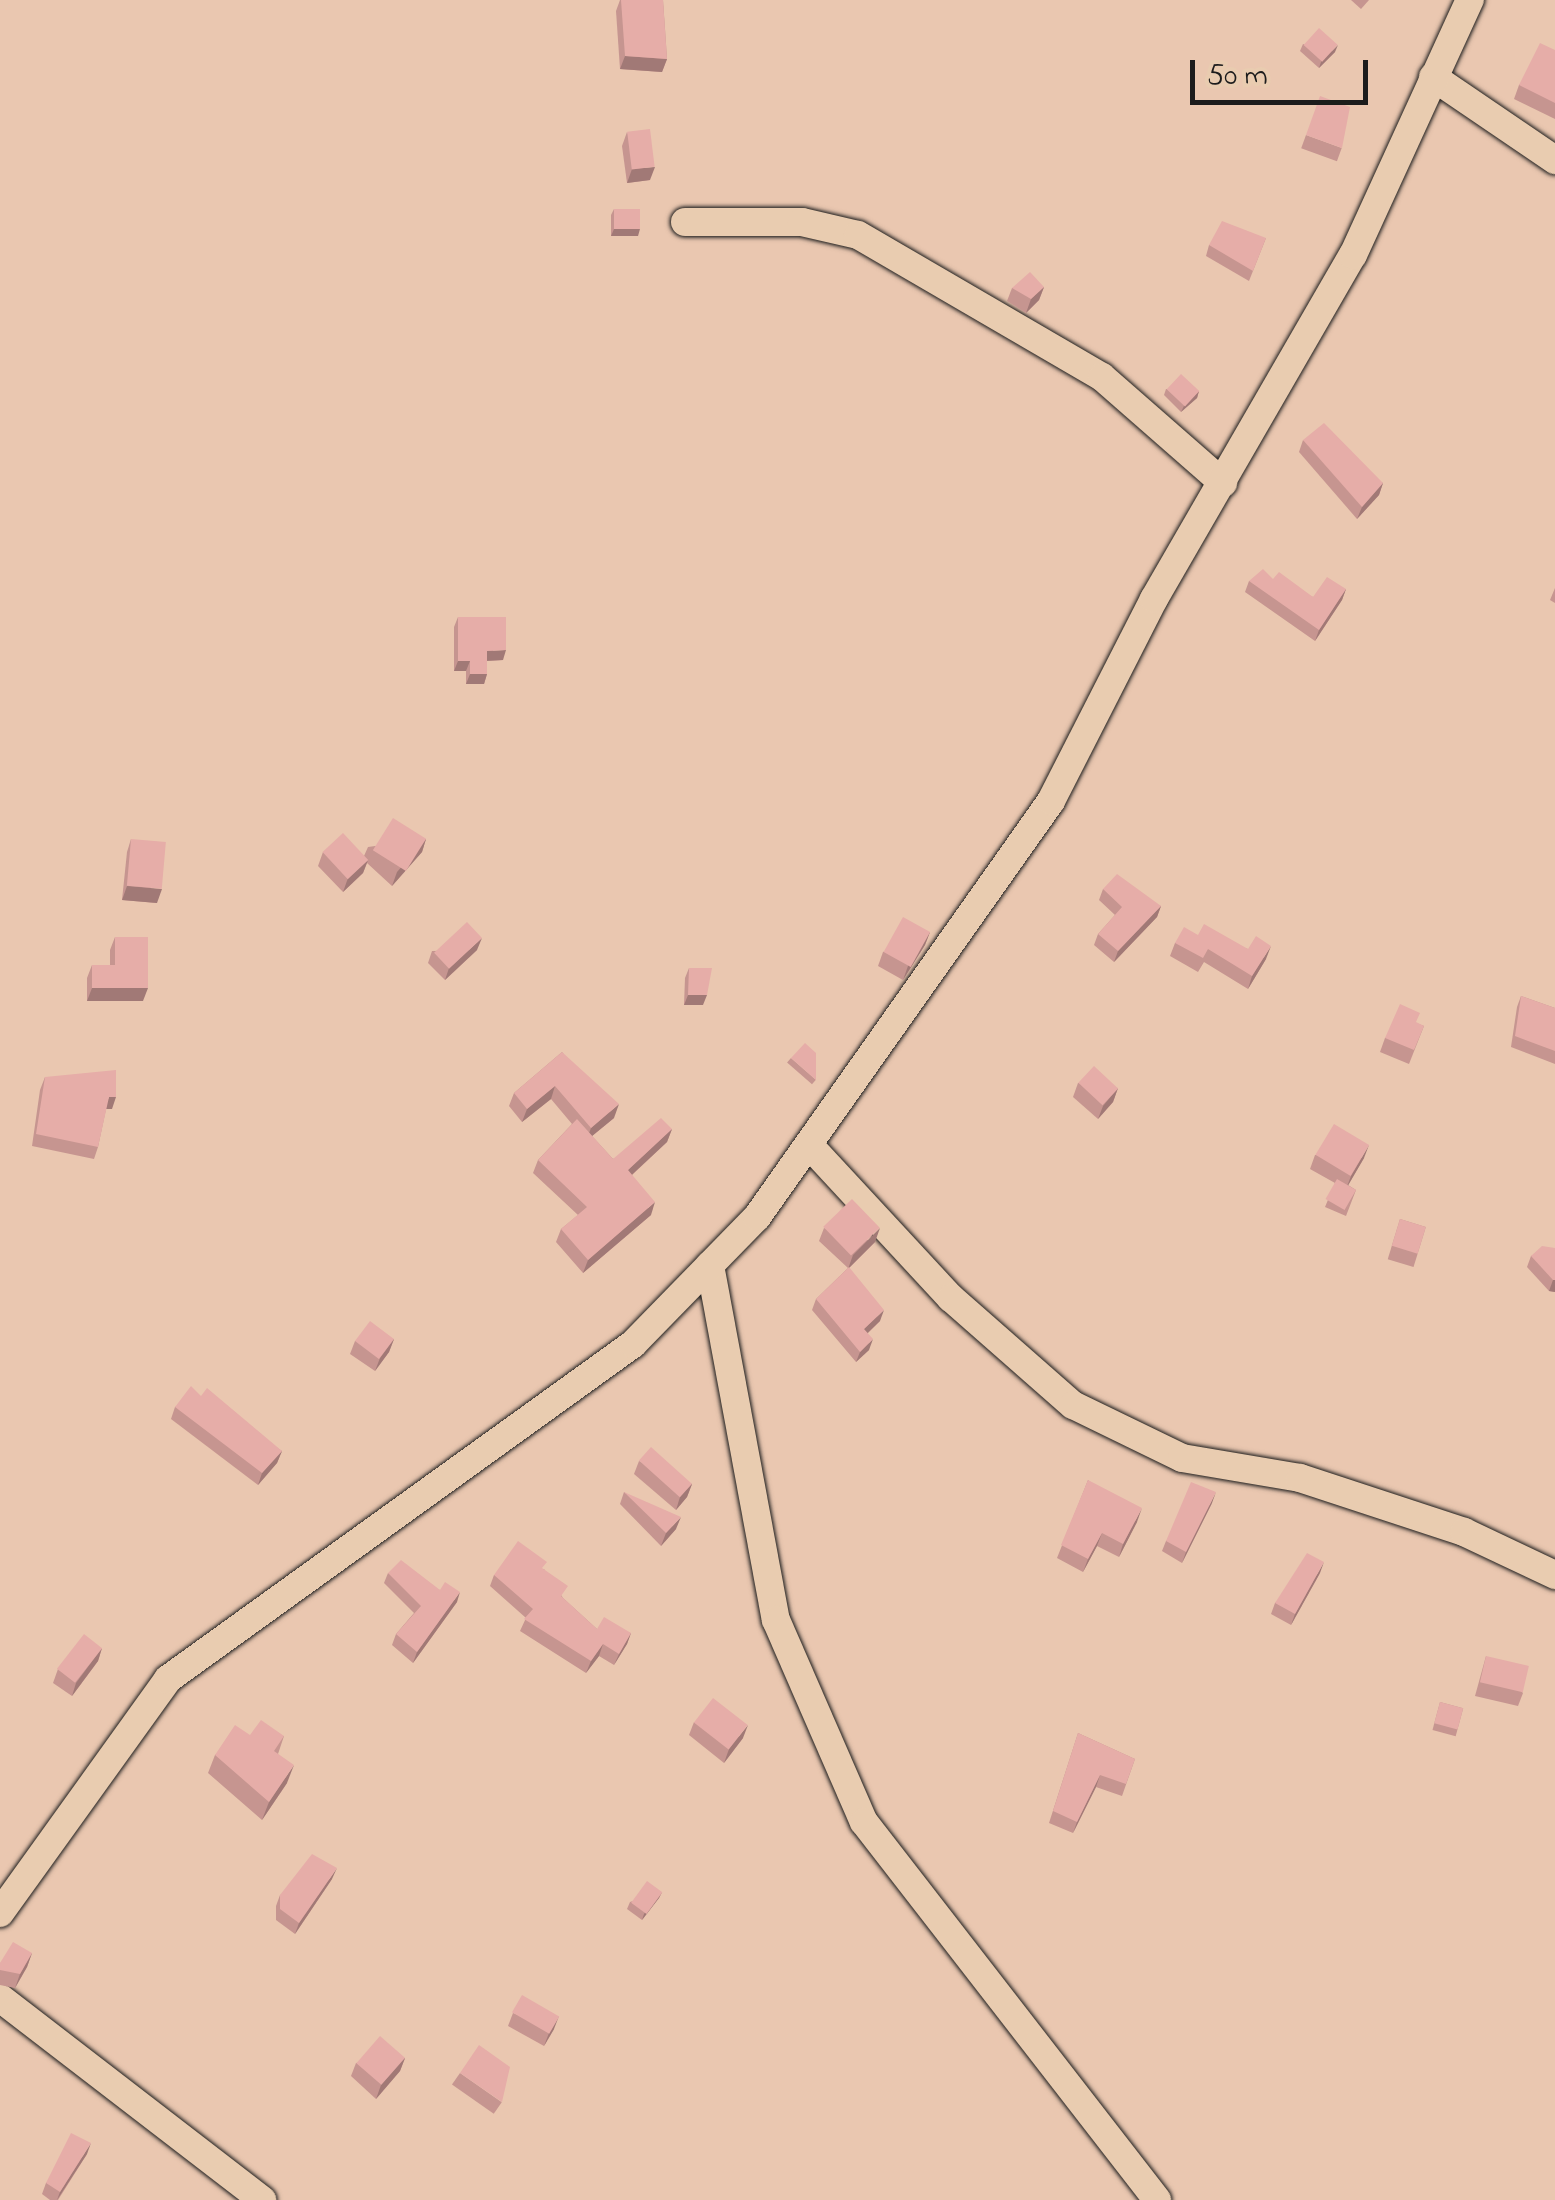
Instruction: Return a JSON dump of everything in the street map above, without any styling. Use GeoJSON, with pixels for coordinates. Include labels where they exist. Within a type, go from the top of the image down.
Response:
{"type":"FeatureCollection","features":[{"type":"Feature","properties":{"kind":"street"},"geometry":{"type":"LineString","coordinates":[[0,1913],[168,1679],[632,1344],[710,1265],[810,1147],[1024,848],[1223,483],[1354,255],[1470,0]]}},
{"type":"Feature","properties":{"kind":"street"},"geometry":{"type":"LineString","coordinates":[[1433,77],[1555,160]]}},
{"type":"Feature","properties":{"kind":"street"},"geometry":{"type":"LineString","coordinates":[[685,222],[802,222],[858,235],[1102,377],[1223,483]]}},
{"type":"Feature","properties":{"kind":"street"},"geometry":{"type":"LineString","coordinates":[[810,1147],[952,1298],[1073,1405],[1182,1458],[1300,1478],[1464,1532],[1555,1575]]}},
{"type":"Feature","properties":{"kind":"street"},"geometry":{"type":"LineString","coordinates":[[710,1265],[776,1620],[856,1804],[1004,2013],[1157,2200]]}},
{"type":"Feature","properties":{"kind":"street"},"geometry":{"type":"LineString","coordinates":[[0,1998],[262,2200]]}},
{"type":"Feature","properties":{"kind":"building"},"geometry":{"type":"Polygon","coordinates":[[[621,0],[663,0],[667,59],[625,56],[621,0]]]}},
{"type":"Feature","properties":{"kind":"building"},"geometry":{"type":"Polygon","coordinates":[[[1319,28],[1338,45],[1322,62],[1304,45],[1319,28]]]}},
{"type":"Feature","properties":{"kind":"building"},"geometry":{"type":"Polygon","coordinates":[[[1540,43],[1555,50],[1555,103],[1519,85],[1540,43]]]}},
{"type":"Feature","properties":{"kind":"building"},"geometry":{"type":"Polygon","coordinates":[[[1320,96],[1350,107],[1342,148],[1306,135],[1320,96]]]}},
{"type":"Feature","properties":{"kind":"building"},"geometry":{"type":"Polygon","coordinates":[[[650,129],[655,167],[632,170],[627,132],[650,129]]]}},
{"type":"Feature","properties":{"kind":"building"},"geometry":{"type":"Polygon","coordinates":[[[614,209],[640,209],[640,229],[614,229],[614,209]]]}},
{"type":"Feature","properties":{"kind":"building"},"geometry":{"type":"Polygon","coordinates":[[[1222,221],[1266,238],[1253,271],[1209,245],[1222,221]]]}},
{"type":"Feature","properties":{"kind":"building"},"geometry":{"type":"Polygon","coordinates":[[[1030,272],[1044,287],[1031,299],[1012,288],[1030,272]]]}},
{"type":"Feature","properties":{"kind":"building"},"geometry":{"type":"Polygon","coordinates":[[[1181,374],[1199,391],[1185,406],[1167,389],[1181,374]]]}},
{"type":"Feature","properties":{"kind":"building"},"geometry":{"type":"Polygon","coordinates":[[[1324,423],[1383,483],[1362,507],[1303,440],[1324,423]]]}},
{"type":"Feature","properties":{"kind":"building"},"geometry":{"type":"Polygon","coordinates":[[[1263,569],[1273,579],[1279,572],[1313,597],[1327,577],[1346,589],[1319,630],[1249,581],[1263,569]]]}},
{"type":"Feature","properties":{"kind":"building"},"geometry":{"type":"Polygon","coordinates":[[[458,617],[506,617],[506,650],[487,651],[487,674],[470,674],[470,661],[458,661],[458,617]]]}},
{"type":"Feature","properties":{"kind":"building"},"geometry":{"type":"Polygon","coordinates":[[[393,818],[426,839],[406,871],[373,850],[393,818]]]}},
{"type":"Feature","properties":{"kind":"building"},"geometry":{"type":"Polygon","coordinates":[[[343,833],[368,860],[348,879],[323,852],[343,833]]]}},
{"type":"Feature","properties":{"kind":"building"},"geometry":{"type":"Polygon","coordinates":[[[131,839],[166,842],[162,889],[127,886],[131,839]]]}},
{"type":"Feature","properties":{"kind":"building"},"geometry":{"type":"Polygon","coordinates":[[[1117,874],[1161,906],[1118,951],[1098,934],[1122,907],[1103,889],[1117,874]]]}},
{"type":"Feature","properties":{"kind":"building"},"geometry":{"type":"Polygon","coordinates":[[[903,917],[930,932],[911,967],[884,952],[903,917]]]}},
{"type":"Feature","properties":{"kind":"building"},"geometry":{"type":"Polygon","coordinates":[[[467,922],[482,938],[449,969],[434,953],[467,922]]]}},
{"type":"Feature","properties":{"kind":"building"},"geometry":{"type":"Polygon","coordinates":[[[1204,924],[1248,949],[1256,936],[1271,946],[1252,976],[1208,949],[1203,958],[1175,943],[1184,927],[1198,935],[1204,924]]]}},
{"type":"Feature","properties":{"kind":"building"},"geometry":{"type":"Polygon","coordinates":[[[115,937],[148,937],[148,988],[92,988],[92,965],[115,965],[115,937]]]}},
{"type":"Feature","properties":{"kind":"building"},"geometry":{"type":"Polygon","coordinates":[[[689,968],[712,968],[707,995],[688,995],[689,968]]]}},
{"type":"Feature","properties":{"kind":"building"},"geometry":{"type":"Polygon","coordinates":[[[1521,996],[1555,1008],[1555,1051],[1515,1036],[1521,996]]]}},
{"type":"Feature","properties":{"kind":"building"},"geometry":{"type":"Polygon","coordinates":[[[1400,1004],[1420,1013],[1416,1022],[1424,1026],[1414,1050],[1385,1038],[1400,1004]]]}},
{"type":"Feature","properties":{"kind":"building"},"geometry":{"type":"Polygon","coordinates":[[[805,1043],[816,1053],[816,1080],[791,1058],[805,1043]]]}},
{"type":"Feature","properties":{"kind":"building"},"geometry":{"type":"Polygon","coordinates":[[[562,1052],[619,1104],[591,1128],[555,1086],[527,1109],[514,1093],[562,1052]]]}},
{"type":"Feature","properties":{"kind":"building"},"geometry":{"type":"Polygon","coordinates":[[[1094,1066],[1118,1089],[1102,1105],[1078,1083],[1094,1066]]]}},
{"type":"Feature","properties":{"kind":"building"},"geometry":{"type":"Polygon","coordinates":[[[116,1070],[116,1097],[109,1097],[98,1147],[36,1134],[45,1077],[116,1070]]]}},
{"type":"Feature","properties":{"kind":"building"},"geometry":{"type":"Polygon","coordinates":[[[661,1118],[672,1129],[628,1170],[655,1202],[588,1260],[561,1229],[587,1207],[538,1160],[577,1119],[613,1159],[661,1118]]]}},
{"type":"Feature","properties":{"kind":"building"},"geometry":{"type":"Polygon","coordinates":[[[1334,1124],[1369,1145],[1351,1176],[1315,1155],[1334,1124]]]}},
{"type":"Feature","properties":{"kind":"building"},"geometry":{"type":"Polygon","coordinates":[[[1337,1179],[1356,1190],[1345,1210],[1326,1199],[1337,1179]]]}},
{"type":"Feature","properties":{"kind":"building"},"geometry":{"type":"Polygon","coordinates":[[[852,1199],[880,1228],[851,1256],[823,1227],[852,1199]]]}},
{"type":"Feature","properties":{"kind":"building"},"geometry":{"type":"Polygon","coordinates":[[[1400,1219],[1426,1227],[1418,1254],[1392,1246],[1400,1219]]]}},
{"type":"Feature","properties":{"kind":"building"},"geometry":{"type":"Polygon","coordinates":[[[1542,1246],[1555,1248],[1555,1280],[1531,1256],[1542,1246]]]}},
{"type":"Feature","properties":{"kind":"building"},"geometry":{"type":"Polygon","coordinates":[[[849,1267],[884,1310],[864,1329],[873,1339],[860,1352],[816,1299],[849,1267]]]}},
{"type":"Feature","properties":{"kind":"building"},"geometry":{"type":"Polygon","coordinates":[[[370,1321],[394,1339],[379,1359],[355,1341],[370,1321]]]}},
{"type":"Feature","properties":{"kind":"building"},"geometry":{"type":"Polygon","coordinates":[[[191,1386],[201,1396],[207,1388],[282,1451],[262,1473],[175,1407],[191,1386]]]}},
{"type":"Feature","properties":{"kind":"building"},"geometry":{"type":"Polygon","coordinates":[[[651,1447],[692,1484],[680,1497],[639,1460],[651,1447]]]}},
{"type":"Feature","properties":{"kind":"building"},"geometry":{"type":"Polygon","coordinates":[[[1088,1480],[1142,1508],[1123,1544],[1102,1533],[1088,1559],[1061,1545],[1088,1480]]]}},
{"type":"Feature","properties":{"kind":"building"},"geometry":{"type":"Polygon","coordinates":[[[1191,1482],[1216,1492],[1186,1552],[1166,1541],[1191,1482]]]}},
{"type":"Feature","properties":{"kind":"building"},"geometry":{"type":"Polygon","coordinates":[[[624,1492],[681,1517],[666,1533],[624,1492]]]}},
{"type":"Feature","properties":{"kind":"building"},"geometry":{"type":"Polygon","coordinates":[[[518,1541],[547,1562],[542,1568],[568,1586],[561,1596],[597,1629],[604,1617],[631,1633],[619,1654],[603,1644],[591,1661],[524,1619],[533,1609],[494,1575],[518,1541]]]}},
{"type":"Feature","properties":{"kind":"building"},"geometry":{"type":"Polygon","coordinates":[[[1307,1553],[1324,1562],[1295,1614],[1275,1603],[1307,1553]]]}},
{"type":"Feature","properties":{"kind":"building"},"geometry":{"type":"Polygon","coordinates":[[[401,1560],[440,1590],[445,1582],[460,1592],[417,1652],[396,1634],[421,1606],[388,1573],[401,1560]]]}},
{"type":"Feature","properties":{"kind":"building"},"geometry":{"type":"Polygon","coordinates":[[[84,1634],[102,1648],[75,1683],[57,1669],[84,1634]]]}},
{"type":"Feature","properties":{"kind":"building"},"geometry":{"type":"Polygon","coordinates":[[[1486,1656],[1529,1666],[1523,1692],[1480,1682],[1486,1656]]]}},
{"type":"Feature","properties":{"kind":"building"},"geometry":{"type":"Polygon","coordinates":[[[713,1698],[748,1725],[729,1750],[694,1722],[713,1698]]]}},
{"type":"Feature","properties":{"kind":"building"},"geometry":{"type":"Polygon","coordinates":[[[1440,1702],[1463,1708],[1457,1729],[1434,1723],[1440,1702]]]}},
{"type":"Feature","properties":{"kind":"building"},"geometry":{"type":"Polygon","coordinates":[[[261,1720],[284,1736],[274,1751],[294,1765],[269,1802],[215,1755],[235,1725],[250,1735],[261,1720]]]}},
{"type":"Feature","properties":{"kind":"building"},"geometry":{"type":"Polygon","coordinates":[[[1078,1733],[1135,1759],[1126,1784],[1100,1775],[1077,1822],[1053,1811],[1078,1733]]]}},
{"type":"Feature","properties":{"kind":"building"},"geometry":{"type":"Polygon","coordinates":[[[312,1854],[337,1868],[299,1923],[280,1909],[280,1895],[312,1854]]]}},
{"type":"Feature","properties":{"kind":"building"},"geometry":{"type":"Polygon","coordinates":[[[647,1881],[662,1892],[647,1914],[631,1903],[647,1881]]]}},
{"type":"Feature","properties":{"kind":"building"},"geometry":{"type":"Polygon","coordinates":[[[13,1942],[32,1953],[20,1974],[0,1970],[13,1942]]]}},
{"type":"Feature","properties":{"kind":"building"},"geometry":{"type":"Polygon","coordinates":[[[522,1995],[559,2016],[549,2034],[512,2012],[522,1995]]]}},
{"type":"Feature","properties":{"kind":"building"},"geometry":{"type":"Polygon","coordinates":[[[380,2036],[405,2058],[381,2085],[356,2063],[380,2036]]]}},
{"type":"Feature","properties":{"kind":"building"},"geometry":{"type":"Polygon","coordinates":[[[479,2045],[510,2067],[502,2102],[460,2073],[479,2045]]]}},
{"type":"Feature","properties":{"kind":"building"},"geometry":{"type":"Polygon","coordinates":[[[71,2133],[91,2143],[60,2192],[46,2183],[71,2133]]]}}]}
